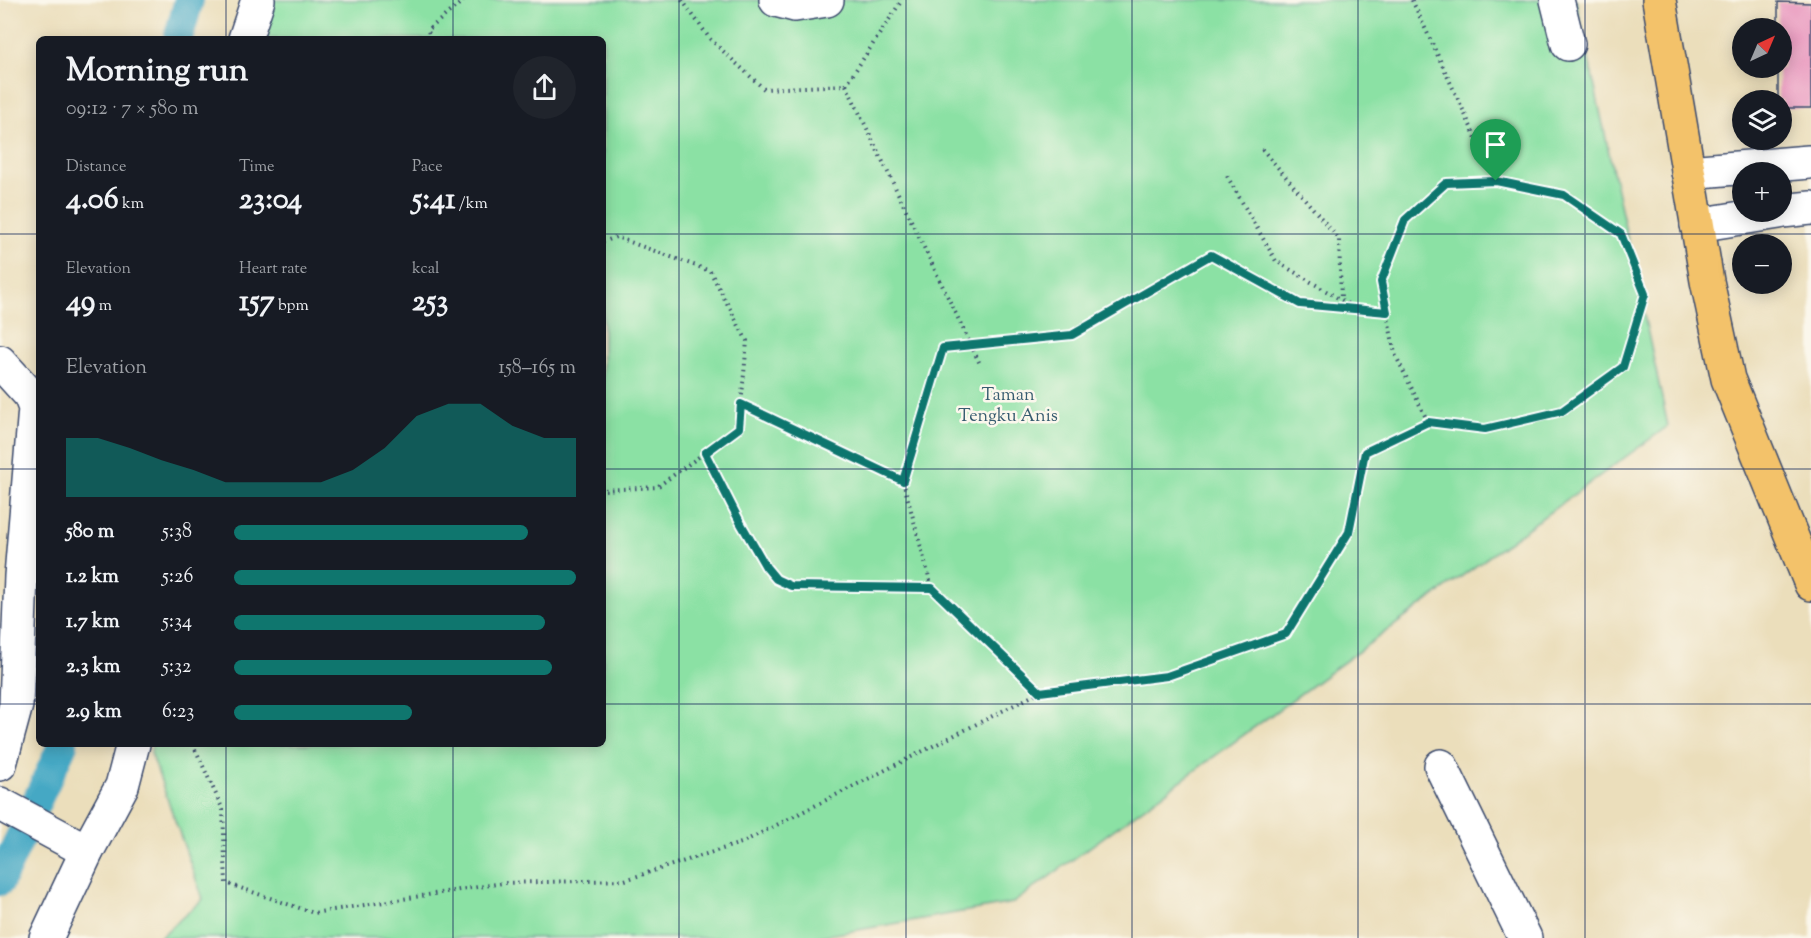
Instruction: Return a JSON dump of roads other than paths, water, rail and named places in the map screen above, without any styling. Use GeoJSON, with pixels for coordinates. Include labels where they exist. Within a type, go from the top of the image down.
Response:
{"type":"FeatureCollection","features":[{"type":"Feature","properties":{"kind":"main road"},"geometry":{"type":"LineString","coordinates":[[1659,0],[1707,281],[1728,379],[1811,584]]}},
{"type":"Feature","properties":{"kind":"street"},"geometry":{"type":"LineString","coordinates":[[245,36],[258,0]]}},
{"type":"Feature","properties":{"kind":"street"},"geometry":{"type":"LineString","coordinates":[[776,0],[795,5],[827,0]]}},
{"type":"Feature","properties":{"kind":"street"},"geometry":{"type":"LineString","coordinates":[[1557,0],[1568,44]]}},
{"type":"Feature","properties":{"kind":"street"},"geometry":{"type":"LineString","coordinates":[[1688,172],[1809,158]]}},
{"type":"Feature","properties":{"kind":"street"},"geometry":{"type":"LineString","coordinates":[[1792,210],[1811,208]]}},
{"type":"Feature","properties":{"kind":"street"},"geometry":{"type":"LineString","coordinates":[[1697,225],[1732,219]]}},
{"type":"Feature","properties":{"kind":"street"},"geometry":{"type":"LineString","coordinates":[[0,362],[26,389],[35,408],[21,576],[16,705],[0,764]]}},
{"type":"Feature","properties":{"kind":"street"},"geometry":{"type":"LineString","coordinates":[[46,938],[86,851],[122,786],[132,747]]}},
{"type":"Feature","properties":{"kind":"street"},"geometry":{"type":"LineString","coordinates":[[1441,766],[1525,938]]}},
{"type":"Feature","properties":{"kind":"street"},"geometry":{"type":"LineString","coordinates":[[4,806],[86,851]]}},
{"type":"Feature","properties":{"kind":"waterway"},"geometry":{"type":"LineString","coordinates":[[179,36],[189,0]]}},
{"type":"Feature","properties":{"kind":"waterway"},"geometry":{"type":"LineString","coordinates":[[0,881],[62,747]]}},
{"type":"Feature","properties":{"kind":"park label","name":"Taman Tengku Anis"},"geometry":{"type":"Point","coordinates":[1008,404]}}]}
